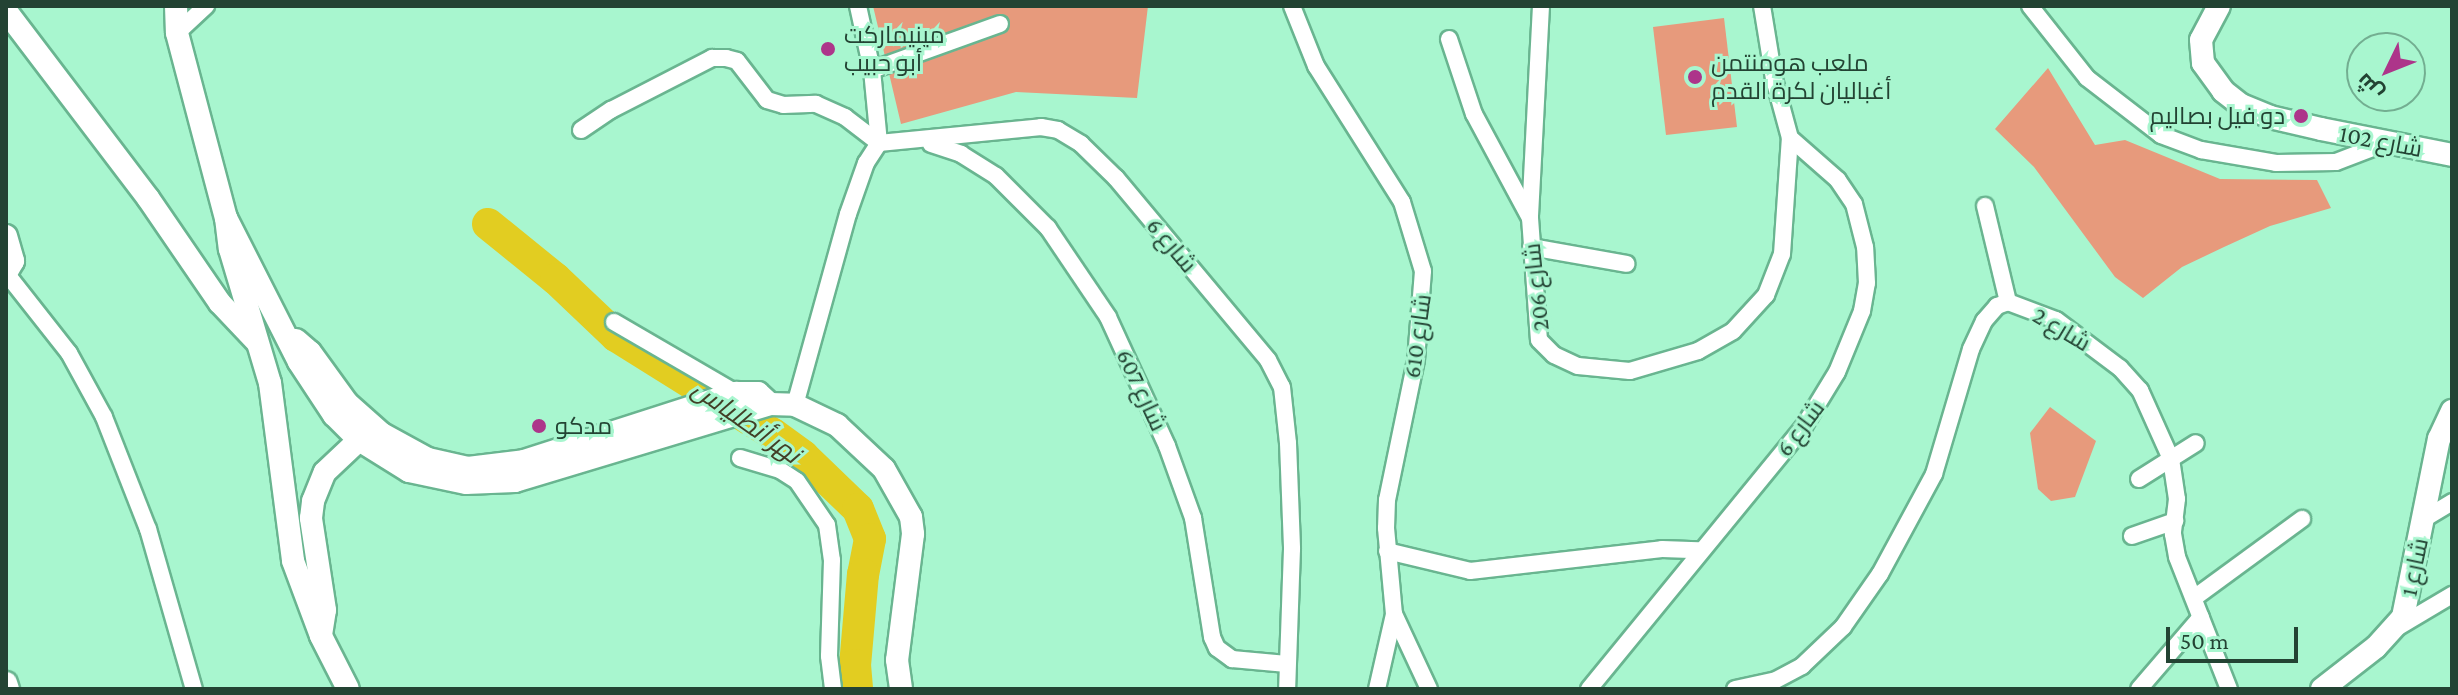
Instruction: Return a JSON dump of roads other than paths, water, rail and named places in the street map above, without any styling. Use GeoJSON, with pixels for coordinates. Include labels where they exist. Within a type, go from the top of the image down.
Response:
{"type":"FeatureCollection","features":[{"type":"Feature","properties":{"kind":"street"},"geometry":{"type":"LineString","coordinates":[[176,6],[177,33],[226,218],[230,249],[261,346],[274,409],[293,561],[321,636],[348,689]]}},
{"type":"Feature","properties":{"kind":"street"},"geometry":{"type":"LineString","coordinates":[[177,33],[206,6]]}},
{"type":"Feature","properties":{"kind":"street"},"geometry":{"type":"LineString","coordinates":[[795,405],[848,214],[866,163],[879,143],[872,70],[858,6]]}},
{"type":"Feature","properties":{"kind":"street","name":"شارع 610"},"geometry":{"type":"LineString","coordinates":[[1292,6],[1316,66],[1402,202],[1423,271],[1425,290],[1416,360],[1387,500],[1387,551],[1394,614],[1429,689]]}},
{"type":"Feature","properties":{"kind":"street","name":"شارع 206"},"geometry":{"type":"LineString","coordinates":[[1541,6],[1531,247],[1539,340],[1554,355],[1578,366],[1630,371],[1698,351],[1733,331],[1766,295],[1782,254],[1790,138]]}},
{"type":"Feature","properties":{"kind":"street"},"geometry":{"type":"LineString","coordinates":[[1762,6],[1774,79],[1790,138]]}},
{"type":"Feature","properties":{"kind":"street"},"geometry":{"type":"LineString","coordinates":[[2030,6],[2066,55],[2109,97],[2161,135],[2201,150],[2276,163],[2336,162],[2390,142]]}},
{"type":"Feature","properties":{"kind":"street","name":"شارع 102"},"geometry":{"type":"LineString","coordinates":[[2219,6],[2201,40],[2203,63],[2223,91],[2241,105],[2270,117],[2452,155]]}},
{"type":"Feature","properties":{"kind":"street"},"geometry":{"type":"LineString","coordinates":[[6,11],[148,198],[220,303],[261,346]]}},
{"type":"Feature","properties":{"kind":"street"},"geometry":{"type":"LineString","coordinates":[[872,70],[1000,24]]}},
{"type":"Feature","properties":{"kind":"street"},"geometry":{"type":"LineString","coordinates":[[1449,39],[1474,114],[1530,218]]}},
{"type":"Feature","properties":{"kind":"street"},"geometry":{"type":"LineString","coordinates":[[581,130],[611,110],[712,58],[726,58],[737,61],[767,100],[783,105],[816,104],[845,117],[879,143]]}},
{"type":"Feature","properties":{"kind":"street","name":"شارع 6"},"geometry":{"type":"LineString","coordinates":[[879,143],[1041,127],[1058,130],[1081,144],[1116,178],[1268,360],[1282,387],[1288,443],[1292,549],[1287,689]]}},
{"type":"Feature","properties":{"kind":"street","name":"شارع 6"},"geometry":{"type":"LineString","coordinates":[[1589,689],[1698,550],[1788,446],[1825,395],[1862,311],[1867,283],[1865,247],[1854,204],[1838,180],[1790,138]]}},
{"type":"Feature","properties":{"kind":"street","name":"شارع 607"},"geometry":{"type":"LineString","coordinates":[[922,141],[979,164],[1035,211],[1048,228],[1108,317],[1167,446],[1193,518],[1212,637],[1217,648],[1232,659],[1287,664]]}},
{"type":"Feature","properties":{"kind":"street"},"geometry":{"type":"LineString","coordinates":[[1985,206],[2008,302]]}},
{"type":"Feature","properties":{"kind":"street"},"geometry":{"type":"LineString","coordinates":[[226,218],[262,292],[287,333],[299,362],[334,415],[359,440],[409,471],[438,480],[486,484],[564,469],[762,408],[795,405],[837,425],[862,445],[884,469],[911,517],[913,534],[897,660],[901,689]]}},
{"type":"Feature","properties":{"kind":"street"},"geometry":{"type":"LineString","coordinates":[[6,236],[13,261],[6,273],[69,353],[104,417],[148,529],[194,689]]}},
{"type":"Feature","properties":{"kind":"street"},"geometry":{"type":"LineString","coordinates":[[1531,247],[1627,264]]}},
{"type":"Feature","properties":{"kind":"street","name":"شارع 2"},"geometry":{"type":"LineString","coordinates":[[1735,689],[1774,681],[1802,666],[1843,627],[1880,574],[1934,474],[1971,349],[1984,321],[1997,306],[2008,302],[2056,320],[2120,368],[2140,390],[2171,459],[2177,499],[2173,543],[2229,689]]}},
{"type":"Feature","properties":{"kind":"street"},"geometry":{"type":"LineString","coordinates":[[614,322],[730,395]]}},
{"type":"Feature","properties":{"kind":"street"},"geometry":{"type":"LineString","coordinates":[[287,333],[310,352],[347,403],[382,434],[428,459],[468,468],[524,461],[730,395],[758,393],[762,408]]}},
{"type":"Feature","properties":{"kind":"street","name":"شارع 1"},"geometry":{"type":"LineString","coordinates":[[2322,689],[2396,628],[2412,587],[2439,439],[2452,411]]}},
{"type":"Feature","properties":{"kind":"street"},"geometry":{"type":"LineString","coordinates":[[321,636],[325,610],[311,518],[313,501],[325,472],[359,440]]}},
{"type":"Feature","properties":{"kind":"street"},"geometry":{"type":"LineString","coordinates":[[2139,479],[2196,443]]}},
{"type":"Feature","properties":{"kind":"street"},"geometry":{"type":"LineString","coordinates":[[740,458],[780,470],[797,481],[827,525],[832,560],[833,689]]}},
{"type":"Feature","properties":{"kind":"street"},"geometry":{"type":"LineString","coordinates":[[2424,519],[2452,502]]}},
{"type":"Feature","properties":{"kind":"street"},"geometry":{"type":"LineString","coordinates":[[2194,598],[2302,519]]}},
{"type":"Feature","properties":{"kind":"street"},"geometry":{"type":"LineString","coordinates":[[2132,536],[2175,521]]}},
{"type":"Feature","properties":{"kind":"street"},"geometry":{"type":"LineString","coordinates":[[1387,551],[1470,571],[1662,549],[1698,550]]}},
{"type":"Feature","properties":{"kind":"street"},"geometry":{"type":"LineString","coordinates":[[2396,628],[2452,595]]}},
{"type":"Feature","properties":{"kind":"street"},"geometry":{"type":"LineString","coordinates":[[1377,689],[1394,614]]}},
{"type":"Feature","properties":{"kind":"street"},"geometry":{"type":"LineString","coordinates":[[2139,689],[2201,617]]}},
{"type":"Feature","properties":{"kind":"street"},"geometry":{"type":"LineString","coordinates":[[6,683],[8,689]]}},
{"type":"Feature","properties":{"kind":"waterway","name":"نهر أنطلياس"},"geometry":{"type":"LineString","coordinates":[[488,224],[556,279],[616,336],[773,434],[803,456],[858,509],[870,539],[863,574],[855,665],[857,689]]}},
{"type":"Feature","properties":{"kind":"place","name":"مينيماركت أبو حبيب"},"geometry":{"type":"Point","coordinates":[828,49]}},
{"type":"Feature","properties":{"kind":"place","name":"ملعب هومنتمن أغباليان لكرة القدم"},"geometry":{"type":"Point","coordinates":[1695,77]}},
{"type":"Feature","properties":{"kind":"place","name":"دو فيل بصاليم"},"geometry":{"type":"Point","coordinates":[2301,116]}},
{"type":"Feature","properties":{"kind":"place","name":"مدكو"},"geometry":{"type":"Point","coordinates":[539,426]}}]}
